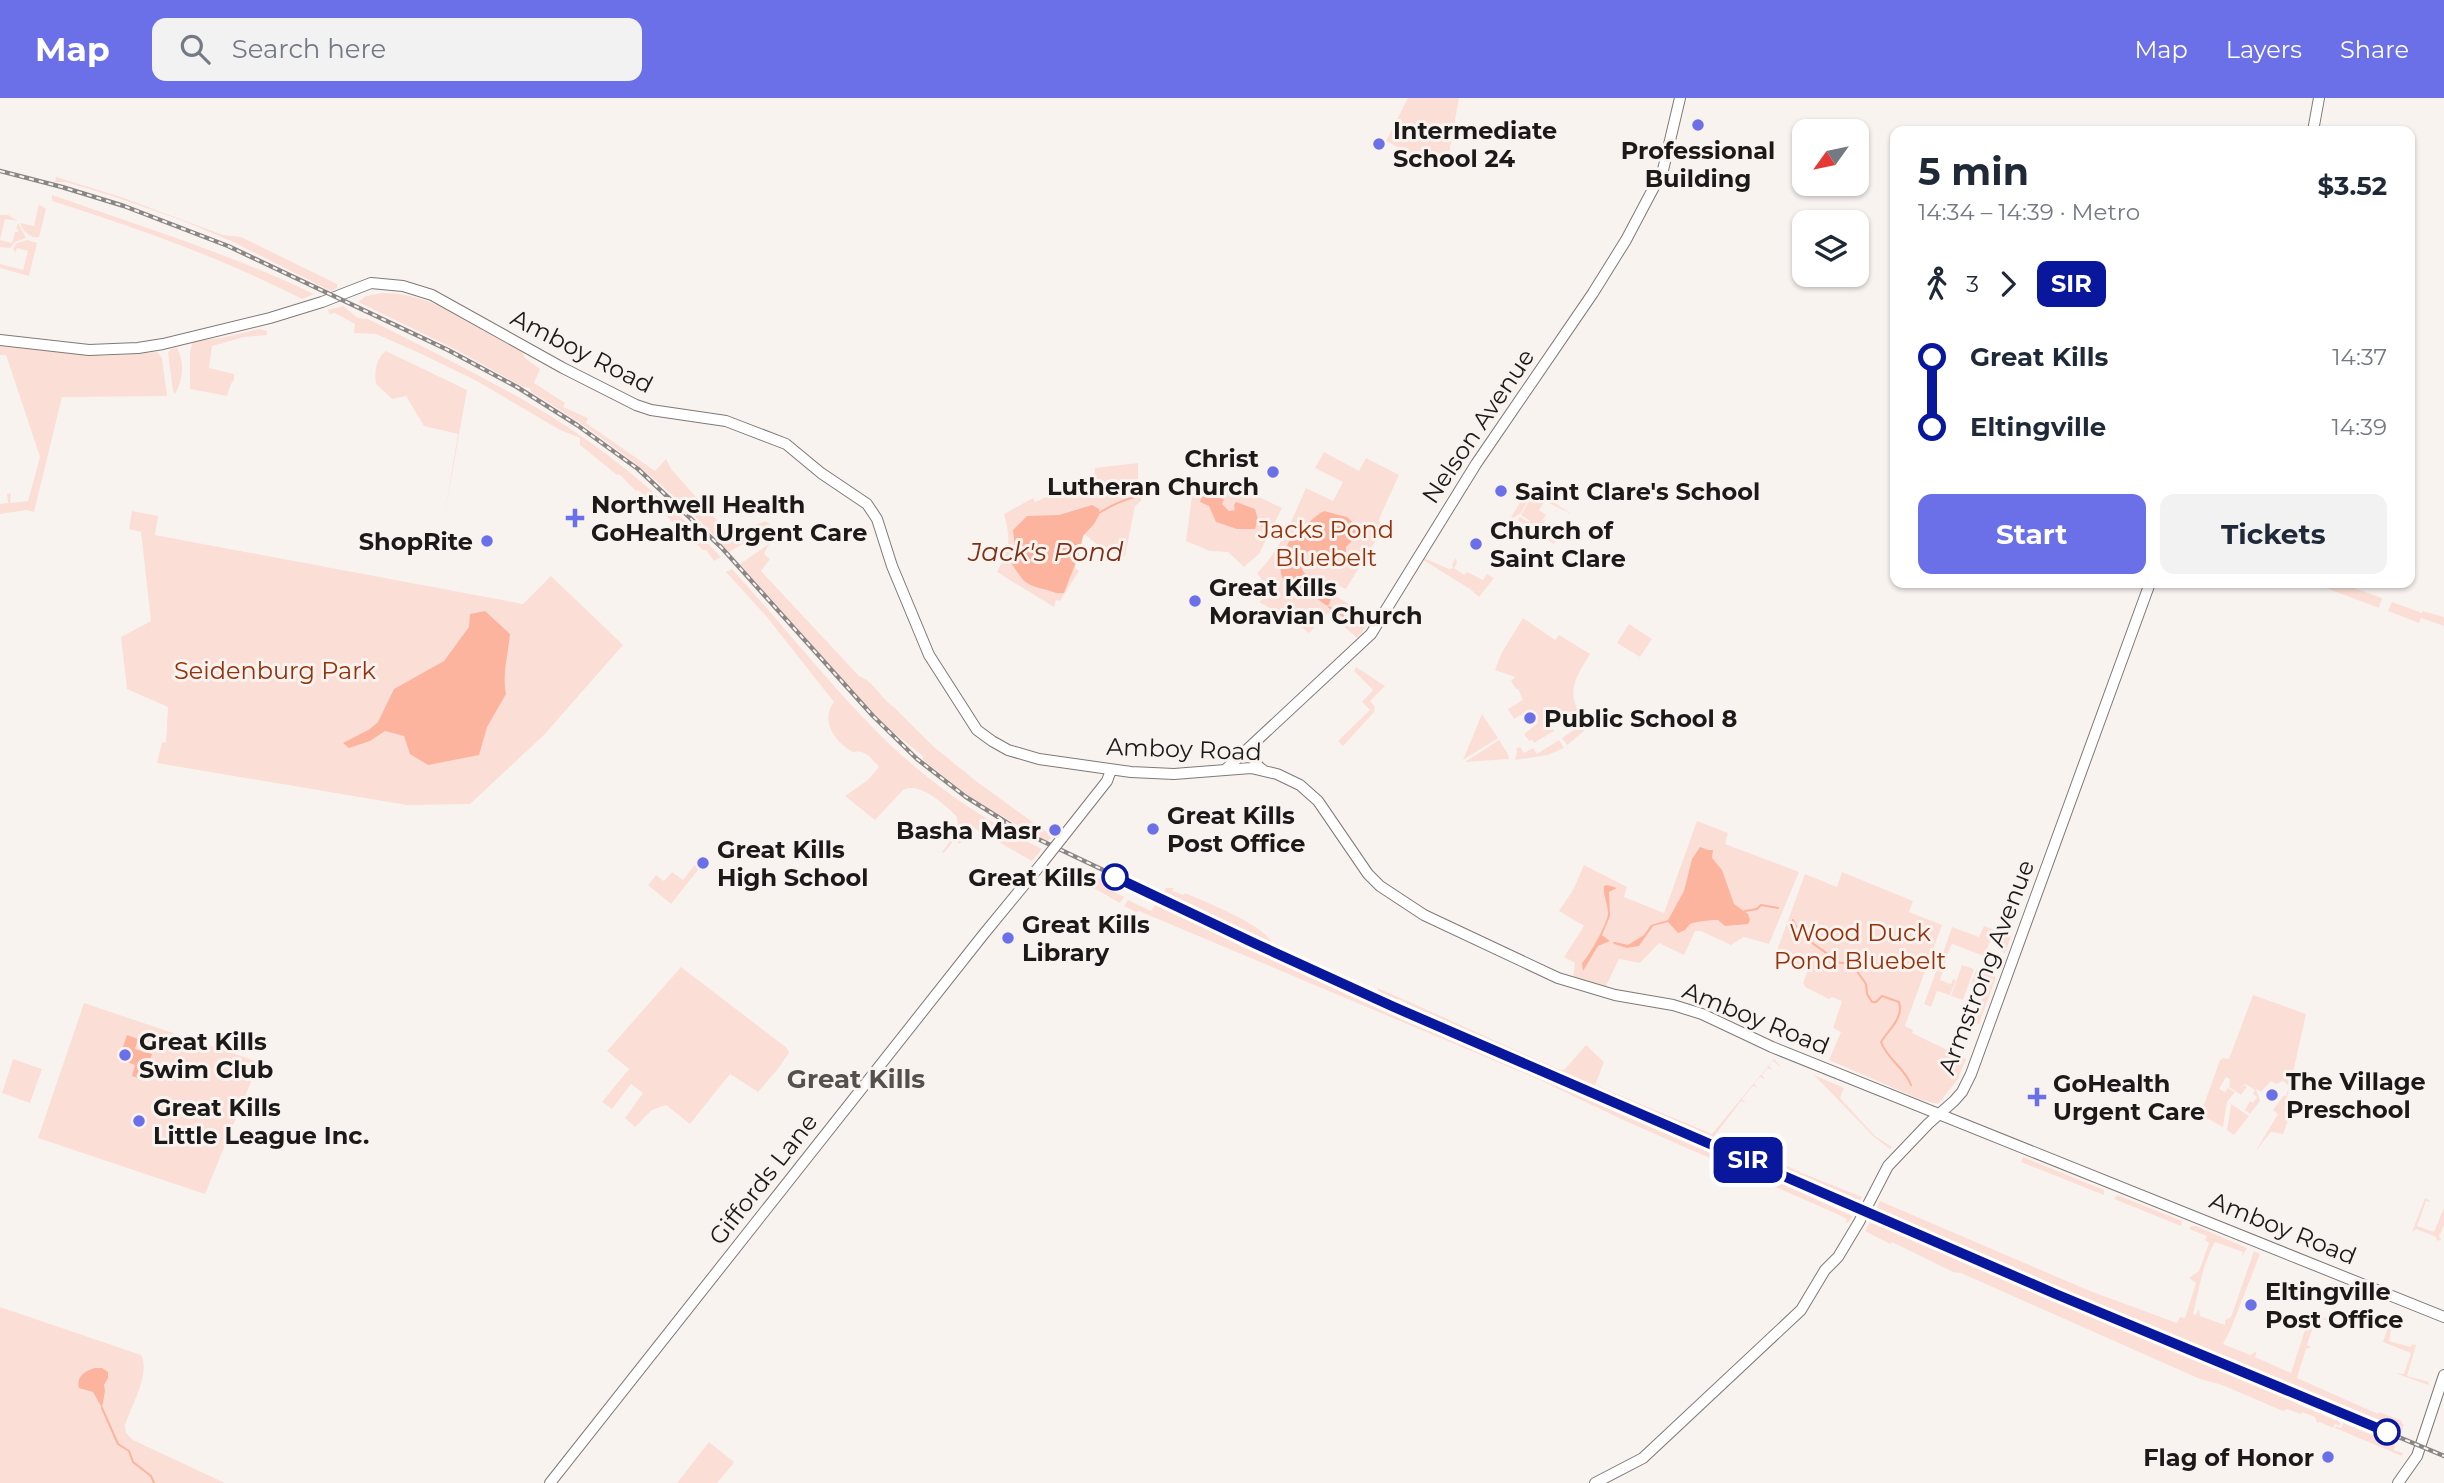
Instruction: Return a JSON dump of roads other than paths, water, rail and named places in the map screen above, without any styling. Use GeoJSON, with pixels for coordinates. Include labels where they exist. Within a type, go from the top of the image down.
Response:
{"type":"FeatureCollection","features":[{"type":"Feature","properties":{"kind":"main road","name":"Nelson Avenue"},"geometry":{"type":"LineString","coordinates":[[1225,770],[1371,634],[1476,464],[1626,240],[1663,170],[1680,98]]}},
{"type":"Feature","properties":{"kind":"main road"},"geometry":{"type":"LineString","coordinates":[[2314,126],[2319,98]]}},
{"type":"Feature","properties":{"kind":"main road","name":"Amboy Road"},"geometry":{"type":"LineString","coordinates":[[0,340],[89,350],[138,348],[270,318],[371,283],[403,286],[432,295],[574,374],[636,405],[651,410],[726,421],[786,444],[821,473],[872,508],[925,647],[977,730],[992,741],[1029,757],[1111,770],[1174,774],[1263,770],[1289,779],[1308,792],[1333,822],[1368,874],[1380,886],[1424,915],[1551,975],[1615,995],[1672,1005],[1702,1014],[1772,1047],[2444,1317]]}},
{"type":"Feature","properties":{"kind":"main road","name":"Armstrong Avenue"},"geometry":{"type":"LineString","coordinates":[[1595,1483],[1643,1458],[1801,1310],[1825,1270],[1838,1257],[1852,1234],[1888,1166],[1962,1092],[1971,1074],[2148,588]]}},
{"type":"Feature","properties":{"kind":"main road"},"geometry":{"type":"LineString","coordinates":[[1259,737],[1253,757],[1263,770]]}},
{"type":"Feature","properties":{"kind":"main road","name":"Giffords Lane"},"geometry":{"type":"LineString","coordinates":[[550,1483],[1107,781],[1111,770]]}},
{"type":"Feature","properties":{"kind":"main road"},"geometry":{"type":"LineString","coordinates":[[2398,1483],[2417,1456],[2444,1374]]}},
{"type":"Feature","properties":{"kind":"water"},"geometry":{"type":"Polygon","coordinates":[[[1213,494],[1224,499],[1222,504],[1229,511],[1235,510],[1236,502],[1255,509],[1258,520],[1255,529],[1237,529],[1216,522],[1209,506],[1200,502],[1202,496],[1213,494]]]}},
{"type":"Feature","properties":{"kind":"water","name":"Jack's Pond"},"geometry":{"type":"Polygon","coordinates":[[[1092,505],[1099,509],[1099,515],[1083,536],[1064,593],[1039,588],[1025,581],[1011,563],[1015,547],[1013,530],[1027,516],[1059,515],[1092,505]]]}},
{"type":"Feature","properties":{"kind":"water"},"geometry":{"type":"Polygon","coordinates":[[[1324,511],[1347,517],[1358,527],[1358,535],[1346,547],[1346,552],[1333,560],[1308,551],[1299,562],[1304,573],[1321,577],[1328,583],[1331,597],[1328,606],[1303,589],[1298,598],[1287,585],[1281,570],[1290,539],[1324,511]]]}},
{"type":"Feature","properties":{"kind":"water"},"geometry":{"type":"Polygon","coordinates":[[[485,611],[510,634],[505,672],[506,694],[487,727],[479,755],[428,765],[410,754],[404,736],[385,731],[370,741],[349,748],[343,743],[378,722],[394,689],[444,661],[469,627],[470,614],[485,611]]]}},
{"type":"Feature","properties":{"kind":"water"},"geometry":{"type":"Polygon","coordinates":[[[1700,847],[1713,850],[1712,858],[1722,870],[1734,904],[1748,914],[1748,924],[1725,926],[1718,920],[1704,921],[1690,924],[1678,933],[1668,922],[1653,926],[1639,946],[1627,948],[1614,944],[1613,942],[1628,945],[1644,935],[1651,925],[1668,920],[1684,891],[1692,859],[1700,847]]]}},
{"type":"Feature","properties":{"kind":"water"},"geometry":{"type":"Polygon","coordinates":[[[1604,886],[1617,888],[1609,892],[1610,916],[1602,935],[1610,941],[1598,946],[1583,971],[1582,963],[1598,939],[1607,918],[1604,886]]]}},
{"type":"Feature","properties":{"kind":"water"},"geometry":{"type":"Polygon","coordinates":[[[127,1035],[138,1039],[135,1049],[152,1054],[144,1080],[132,1076],[135,1065],[119,1059],[127,1035]]]}},
{"type":"Feature","properties":{"kind":"water"},"geometry":{"type":"Polygon","coordinates":[[[95,1368],[108,1372],[102,1408],[93,1392],[79,1388],[82,1375],[95,1368]]]}},
{"type":"Feature","properties":{"kind":"waterway"},"geometry":{"type":"LineString","coordinates":[[1099,513],[1124,500],[1152,495]]}},
{"type":"Feature","properties":{"kind":"waterway"},"geometry":{"type":"LineString","coordinates":[[1256,522],[1267,528]]}},
{"type":"Feature","properties":{"kind":"waterway"},"geometry":{"type":"LineString","coordinates":[[1329,607],[1353,622]]}},
{"type":"Feature","properties":{"kind":"waterway"},"geometry":{"type":"LineString","coordinates":[[1745,911],[1757,909],[1761,905],[1778,908]]}},
{"type":"Feature","properties":{"kind":"waterway"},"geometry":{"type":"LineString","coordinates":[[1793,920],[1807,939],[1836,962],[1854,967],[1866,984],[1867,994],[1872,1002],[1882,996],[1899,1002],[1898,1018],[1881,1042],[1911,1085]]}},
{"type":"Feature","properties":{"kind":"waterway"},"geometry":{"type":"LineString","coordinates":[[102,1408],[118,1444],[129,1451],[133,1462],[151,1476],[154,1483]]}},
{"type":"Feature","properties":{"kind":"railway"},"geometry":{"type":"LineString","coordinates":[[0,171],[124,206],[228,246],[448,350],[517,387],[577,425],[638,469],[721,547],[873,716],[917,759],[966,797],[1019,830],[1337,981],[2058,1295],[2444,1456]]}},
{"type":"Feature","properties":{"kind":"metro line","name":"SIR"},"geometry":{"type":"LineString","coordinates":[[1115,877],[1394,1007],[2058,1295],[2387,1432]]}},
{"type":"Feature","properties":{"kind":"place","name":"Professional Building"},"geometry":{"type":"Point","coordinates":[1698,125]}},
{"type":"Feature","properties":{"kind":"place","name":"Intermediate School 24"},"geometry":{"type":"Point","coordinates":[1379,144]}},
{"type":"Feature","properties":{"kind":"place","name":"Christ Lutheran Church"},"geometry":{"type":"Point","coordinates":[1273,472]}},
{"type":"Feature","properties":{"kind":"place","name":"Saint Clare's School"},"geometry":{"type":"Point","coordinates":[1501,491]}},
{"type":"Feature","properties":{"kind":"place","name":"Northwell Health GoHealth Urgent Care"},"geometry":{"type":"Point","coordinates":[575,518]}},
{"type":"Feature","properties":{"kind":"place","name":"ShopRite"},"geometry":{"type":"Point","coordinates":[487,541]}},
{"type":"Feature","properties":{"kind":"place","name":"Church of Saint Clare"},"geometry":{"type":"Point","coordinates":[1476,544]}},
{"type":"Feature","properties":{"kind":"place","name":"Great Kills Moravian Church"},"geometry":{"type":"Point","coordinates":[1195,601]}},
{"type":"Feature","properties":{"kind":"place","name":"Public School 8"},"geometry":{"type":"Point","coordinates":[1530,718]}},
{"type":"Feature","properties":{"kind":"place","name":"Great Kills Post Office"},"geometry":{"type":"Point","coordinates":[1153,829]}},
{"type":"Feature","properties":{"kind":"place","name":"Basha Masr"},"geometry":{"type":"Point","coordinates":[1055,830]}},
{"type":"Feature","properties":{"kind":"place","name":"Great Kills High School"},"geometry":{"type":"Point","coordinates":[703,863]}},
{"type":"Feature","properties":{"kind":"place","name":"Great Kills"},"geometry":{"type":"Point","coordinates":[1115,877]}},
{"type":"Feature","properties":{"kind":"place","name":"Great Kills Library"},"geometry":{"type":"Point","coordinates":[1008,938]}},
{"type":"Feature","properties":{"kind":"place","name":"Great Kills Swim Club"},"geometry":{"type":"Point","coordinates":[125,1055]}},
{"type":"Feature","properties":{"kind":"place","name":"The Village Preschool"},"geometry":{"type":"Point","coordinates":[2272,1095]}},
{"type":"Feature","properties":{"kind":"place","name":"GoHealth Urgent Care"},"geometry":{"type":"Point","coordinates":[2037,1097]}},
{"type":"Feature","properties":{"kind":"place","name":"Great Kills Little League Inc."},"geometry":{"type":"Point","coordinates":[139,1121]}},
{"type":"Feature","properties":{"kind":"place","name":"Eltingville Post Office"},"geometry":{"type":"Point","coordinates":[2251,1305]}},
{"type":"Feature","properties":{"kind":"place","name":"Flag of Honor"},"geometry":{"type":"Point","coordinates":[2328,1457]}},
{"type":"Feature","properties":{"kind":"district","name":"Great Kills"},"geometry":{"type":"Point","coordinates":[856,1079]}},
{"type":"Feature","properties":{"kind":"park label","name":"Jacks Pond Bluebelt"},"geometry":{"type":"Point","coordinates":[1326,543]}},
{"type":"Feature","properties":{"kind":"park label","name":"Seidenburg Park"},"geometry":{"type":"Point","coordinates":[275,670]}},
{"type":"Feature","properties":{"kind":"park label","name":"Wood Duck Pond Bluebelt"},"geometry":{"type":"Point","coordinates":[1860,946]}}]}
